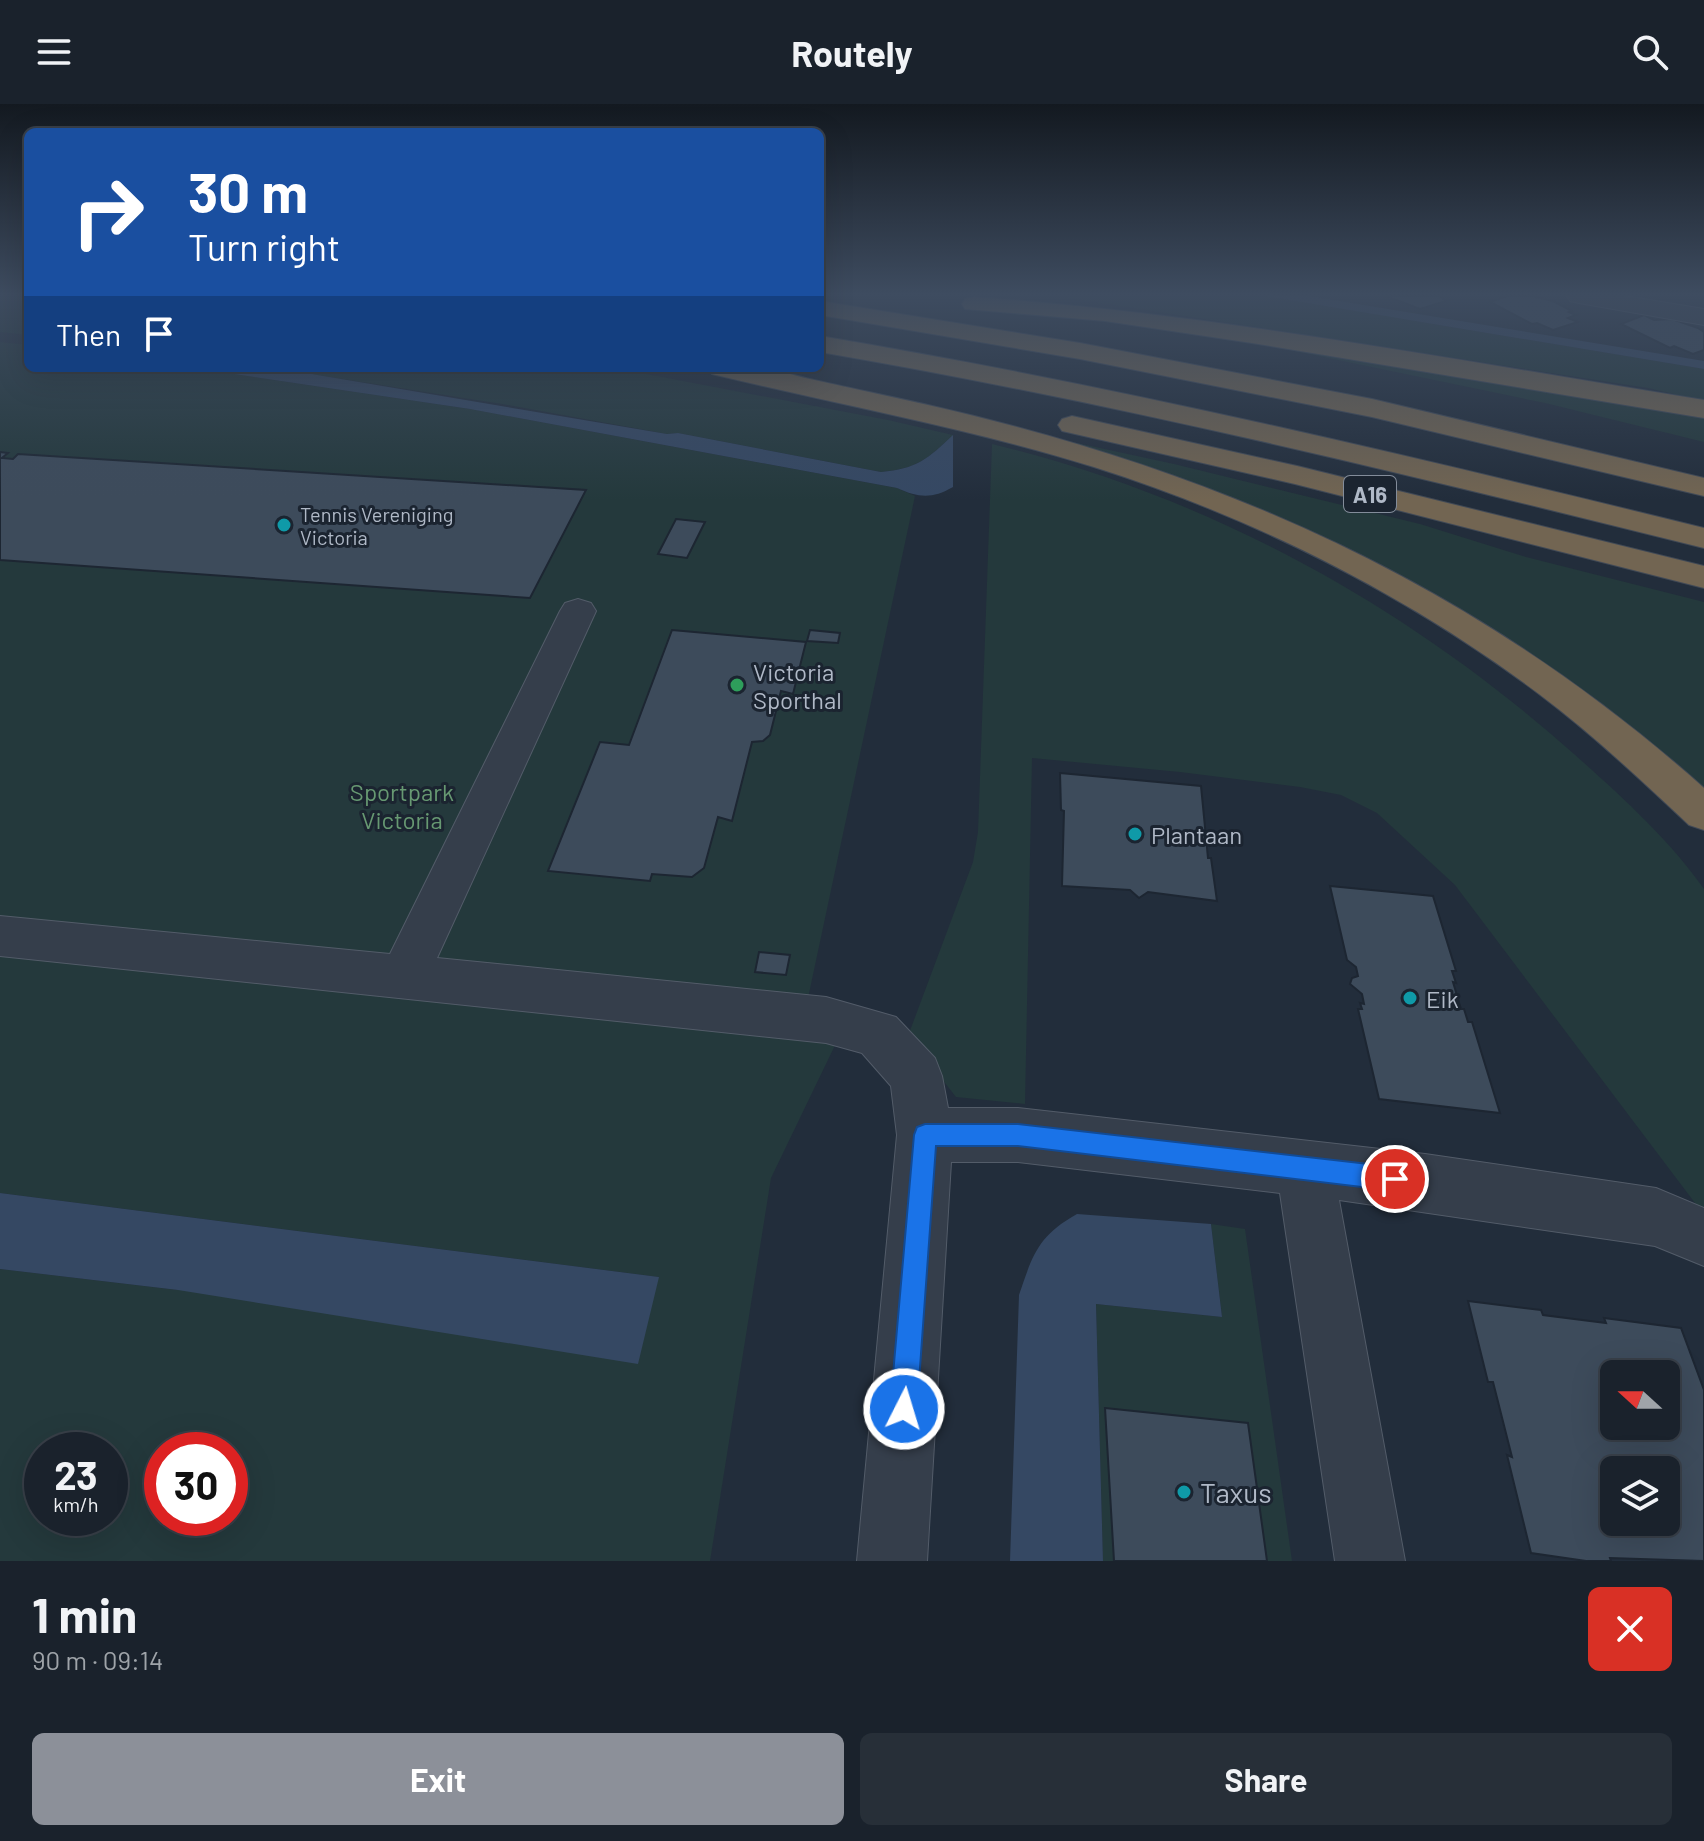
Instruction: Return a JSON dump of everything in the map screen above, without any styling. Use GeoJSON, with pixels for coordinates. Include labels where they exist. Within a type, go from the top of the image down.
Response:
{"type":"FeatureCollection","features":[{"type":"Feature","properties":{"kind":"highway","name":"A16"},"geometry":{"type":"LineString","coordinates":[[939,364],[1359,452],[1704,538]]}},
{"type":"Feature","properties":{"kind":"highway"},"geometry":{"type":"LineString","coordinates":[[1200,364],[1704,487]]}},
{"type":"Feature","properties":{"kind":"highway"},"geometry":{"type":"LineString","coordinates":[[1274,364],[1412,388]]}},
{"type":"Feature","properties":{"kind":"highway"},"geometry":{"type":"LineString","coordinates":[[1431,364],[1704,409]]}},
{"type":"Feature","properties":{"kind":"highway","name":"A16"},"geometry":{"type":"LineString","coordinates":[[744,372],[928,406]]}},
{"type":"Feature","properties":{"kind":"highway","name":"A16"},"geometry":{"type":"LineString","coordinates":[[776,372],[1035,429],[1297,475],[1704,577]]}},
{"type":"Feature","properties":{"kind":"highway","name":"A16"},"geometry":{"type":"LineString","coordinates":[[1035,429],[1210,499],[1332,553],[1394,586],[1544,679],[1629,744],[1704,813]]}},
{"type":"Feature","properties":{"kind":"street"},"geometry":{"type":"LineString","coordinates":[[404,976],[578,611]]}},
{"type":"Feature","properties":{"kind":"street"},"geometry":{"type":"LineString","coordinates":[[0,936],[826,1020],[878,1034],[916,1076],[925,1135],[892,1561]]}},
{"type":"Feature","properties":{"kind":"street"},"geometry":{"type":"LineString","coordinates":[[925,1135],[1018,1135],[1425,1182],[1656,1217],[1704,1237]]}},
{"type":"Feature","properties":{"kind":"street"},"geometry":{"type":"LineString","coordinates":[[1305,1169],[1370,1561]]}},
{"type":"Feature","properties":{"kind":"green space","name":"Sportpark Victoria"},"geometry":{"type":"Polygon","coordinates":[[[0,364],[24,364],[24,372],[221,372],[470,409],[897,488],[915,496],[801,1031],[839,1037],[771,1178],[710,1561],[0,1561],[0,1269],[178,1290],[659,1277],[0,1193],[0,364]]]}},
{"type":"Feature","properties":{"kind":"green space"},"geometry":{"type":"Polygon","coordinates":[[[1357,364],[1383,364],[1704,414],[1704,442],[1545,403],[1357,364]]]}},
{"type":"Feature","properties":{"kind":"green space"},"geometry":{"type":"Polygon","coordinates":[[[1494,364],[1674,364],[1704,369],[1704,401],[1648,388],[1494,364]]]}},
{"type":"Feature","properties":{"kind":"green space"},"geometry":{"type":"Polygon","coordinates":[[[298,372],[636,372],[953,435],[921,461],[881,472],[678,433],[667,434],[298,372]]]}},
{"type":"Feature","properties":{"kind":"green space"},"geometry":{"type":"Polygon","coordinates":[[[1077,443],[1420,524],[1526,557],[1704,602],[1704,799],[1479,624],[1075,446],[1077,443]]]}},
{"type":"Feature","properties":{"kind":"green space"},"geometry":{"type":"Polygon","coordinates":[[[992,444],[1073,466],[1228,526],[1302,563],[1374,605],[1444,650],[1510,700],[1660,835],[1704,889],[1704,1215],[1455,885],[1377,813],[1341,795],[1300,787],[1032,758],[1025,1104],[956,1097],[908,1036],[973,862],[978,832],[992,444]]]}},
{"type":"Feature","properties":{"kind":"green space"},"geometry":{"type":"Polygon","coordinates":[[[1211,1224],[1245,1229],[1292,1561],[1103,1561],[1096,1304],[1222,1317],[1211,1224]]]}},
{"type":"Feature","properties":{"kind":"water"},"geometry":{"type":"Polygon","coordinates":[[[1674,364],[1704,364],[1704,369],[1674,364]]]}},
{"type":"Feature","properties":{"kind":"water"},"geometry":{"type":"Polygon","coordinates":[[[221,372],[300,372],[667,434],[678,433],[881,472],[921,461],[953,435],[953,487],[938,494],[912,494],[897,488],[470,409],[221,372]]]}},
{"type":"Feature","properties":{"kind":"water"},"geometry":{"type":"Polygon","coordinates":[[[0,1193],[659,1277],[638,1364],[178,1290],[0,1269],[0,1193]]]}},
{"type":"Feature","properties":{"kind":"water"},"geometry":{"type":"Polygon","coordinates":[[[1077,1214],[1211,1224],[1222,1317],[1096,1304],[1103,1561],[1010,1561],[1019,1295],[1028,1268],[1045,1238],[1077,1214]]]}},
{"type":"Feature","properties":{"kind":"building","name":"Tennis Vereniging Victoria"},"geometry":{"type":"Polygon","coordinates":[[[0,452],[8,453],[2,458],[13,459],[18,454],[586,490],[530,598],[0,560],[0,452]]]}},
{"type":"Feature","properties":{"kind":"building"},"geometry":{"type":"Polygon","coordinates":[[[676,519],[705,522],[687,558],[658,554],[676,519]]]}},
{"type":"Feature","properties":{"kind":"building"},"geometry":{"type":"Polygon","coordinates":[[[672,630],[806,642],[793,694],[781,691],[770,735],[763,741],[752,742],[732,821],[718,817],[704,868],[692,877],[652,874],[650,881],[548,871],[600,742],[629,745],[672,630]]]}},
{"type":"Feature","properties":{"kind":"building"},"geometry":{"type":"Polygon","coordinates":[[[810,630],[840,633],[838,643],[807,641],[810,630]]]}},
{"type":"Feature","properties":{"kind":"building","name":"Plantaan"},"geometry":{"type":"Polygon","coordinates":[[[1060,773],[1201,786],[1208,858],[1211,858],[1217,901],[1148,892],[1139,898],[1130,890],[1062,886],[1064,811],[1061,810],[1060,773]]]}},
{"type":"Feature","properties":{"kind":"building","name":"Eik"},"geometry":{"type":"Polygon","coordinates":[[[1330,886],[1433,896],[1456,971],[1452,971],[1456,983],[1453,982],[1461,1009],[1464,1009],[1468,1022],[1472,1022],[1500,1113],[1379,1099],[1358,1009],[1362,1009],[1360,1003],[1364,1004],[1362,994],[1350,984],[1352,978],[1358,976],[1356,967],[1347,960],[1330,886]]]}},
{"type":"Feature","properties":{"kind":"building"},"geometry":{"type":"Polygon","coordinates":[[[759,952],[790,955],[786,975],[755,972],[759,952]]]}},
{"type":"Feature","properties":{"kind":"building"},"geometry":{"type":"Polygon","coordinates":[[[1468,1301],[1541,1310],[1543,1315],[1606,1323],[1604,1318],[1681,1328],[1704,1390],[1704,1561],[1610,1558],[1611,1561],[1586,1561],[1531,1553],[1493,1382],[1488,1382],[1468,1301]]]}},
{"type":"Feature","properties":{"kind":"building","name":"Taxus"},"geometry":{"type":"Polygon","coordinates":[[[1105,1408],[1248,1423],[1267,1561],[1114,1561],[1105,1408]]]}},
{"type":"Feature","properties":{"kind":"place","name":"Tennis Vereniging Victoria"},"geometry":{"type":"Point","coordinates":[284,525]}},
{"type":"Feature","properties":{"kind":"place","name":"Victoria Sporthal"},"geometry":{"type":"Point","coordinates":[737,685]}},
{"type":"Feature","properties":{"kind":"place","name":"Plantaan"},"geometry":{"type":"Point","coordinates":[1135,834]}},
{"type":"Feature","properties":{"kind":"place","name":"Eik"},"geometry":{"type":"Point","coordinates":[1410,998]}},
{"type":"Feature","properties":{"kind":"place","name":"Taxus"},"geometry":{"type":"Point","coordinates":[1184,1492]}},
{"type":"Feature","properties":{"kind":"route"},"geometry":{"type":"LineString","coordinates":[[904,1409],[925,1135],[1018,1135],[1395,1179]]}}]}
